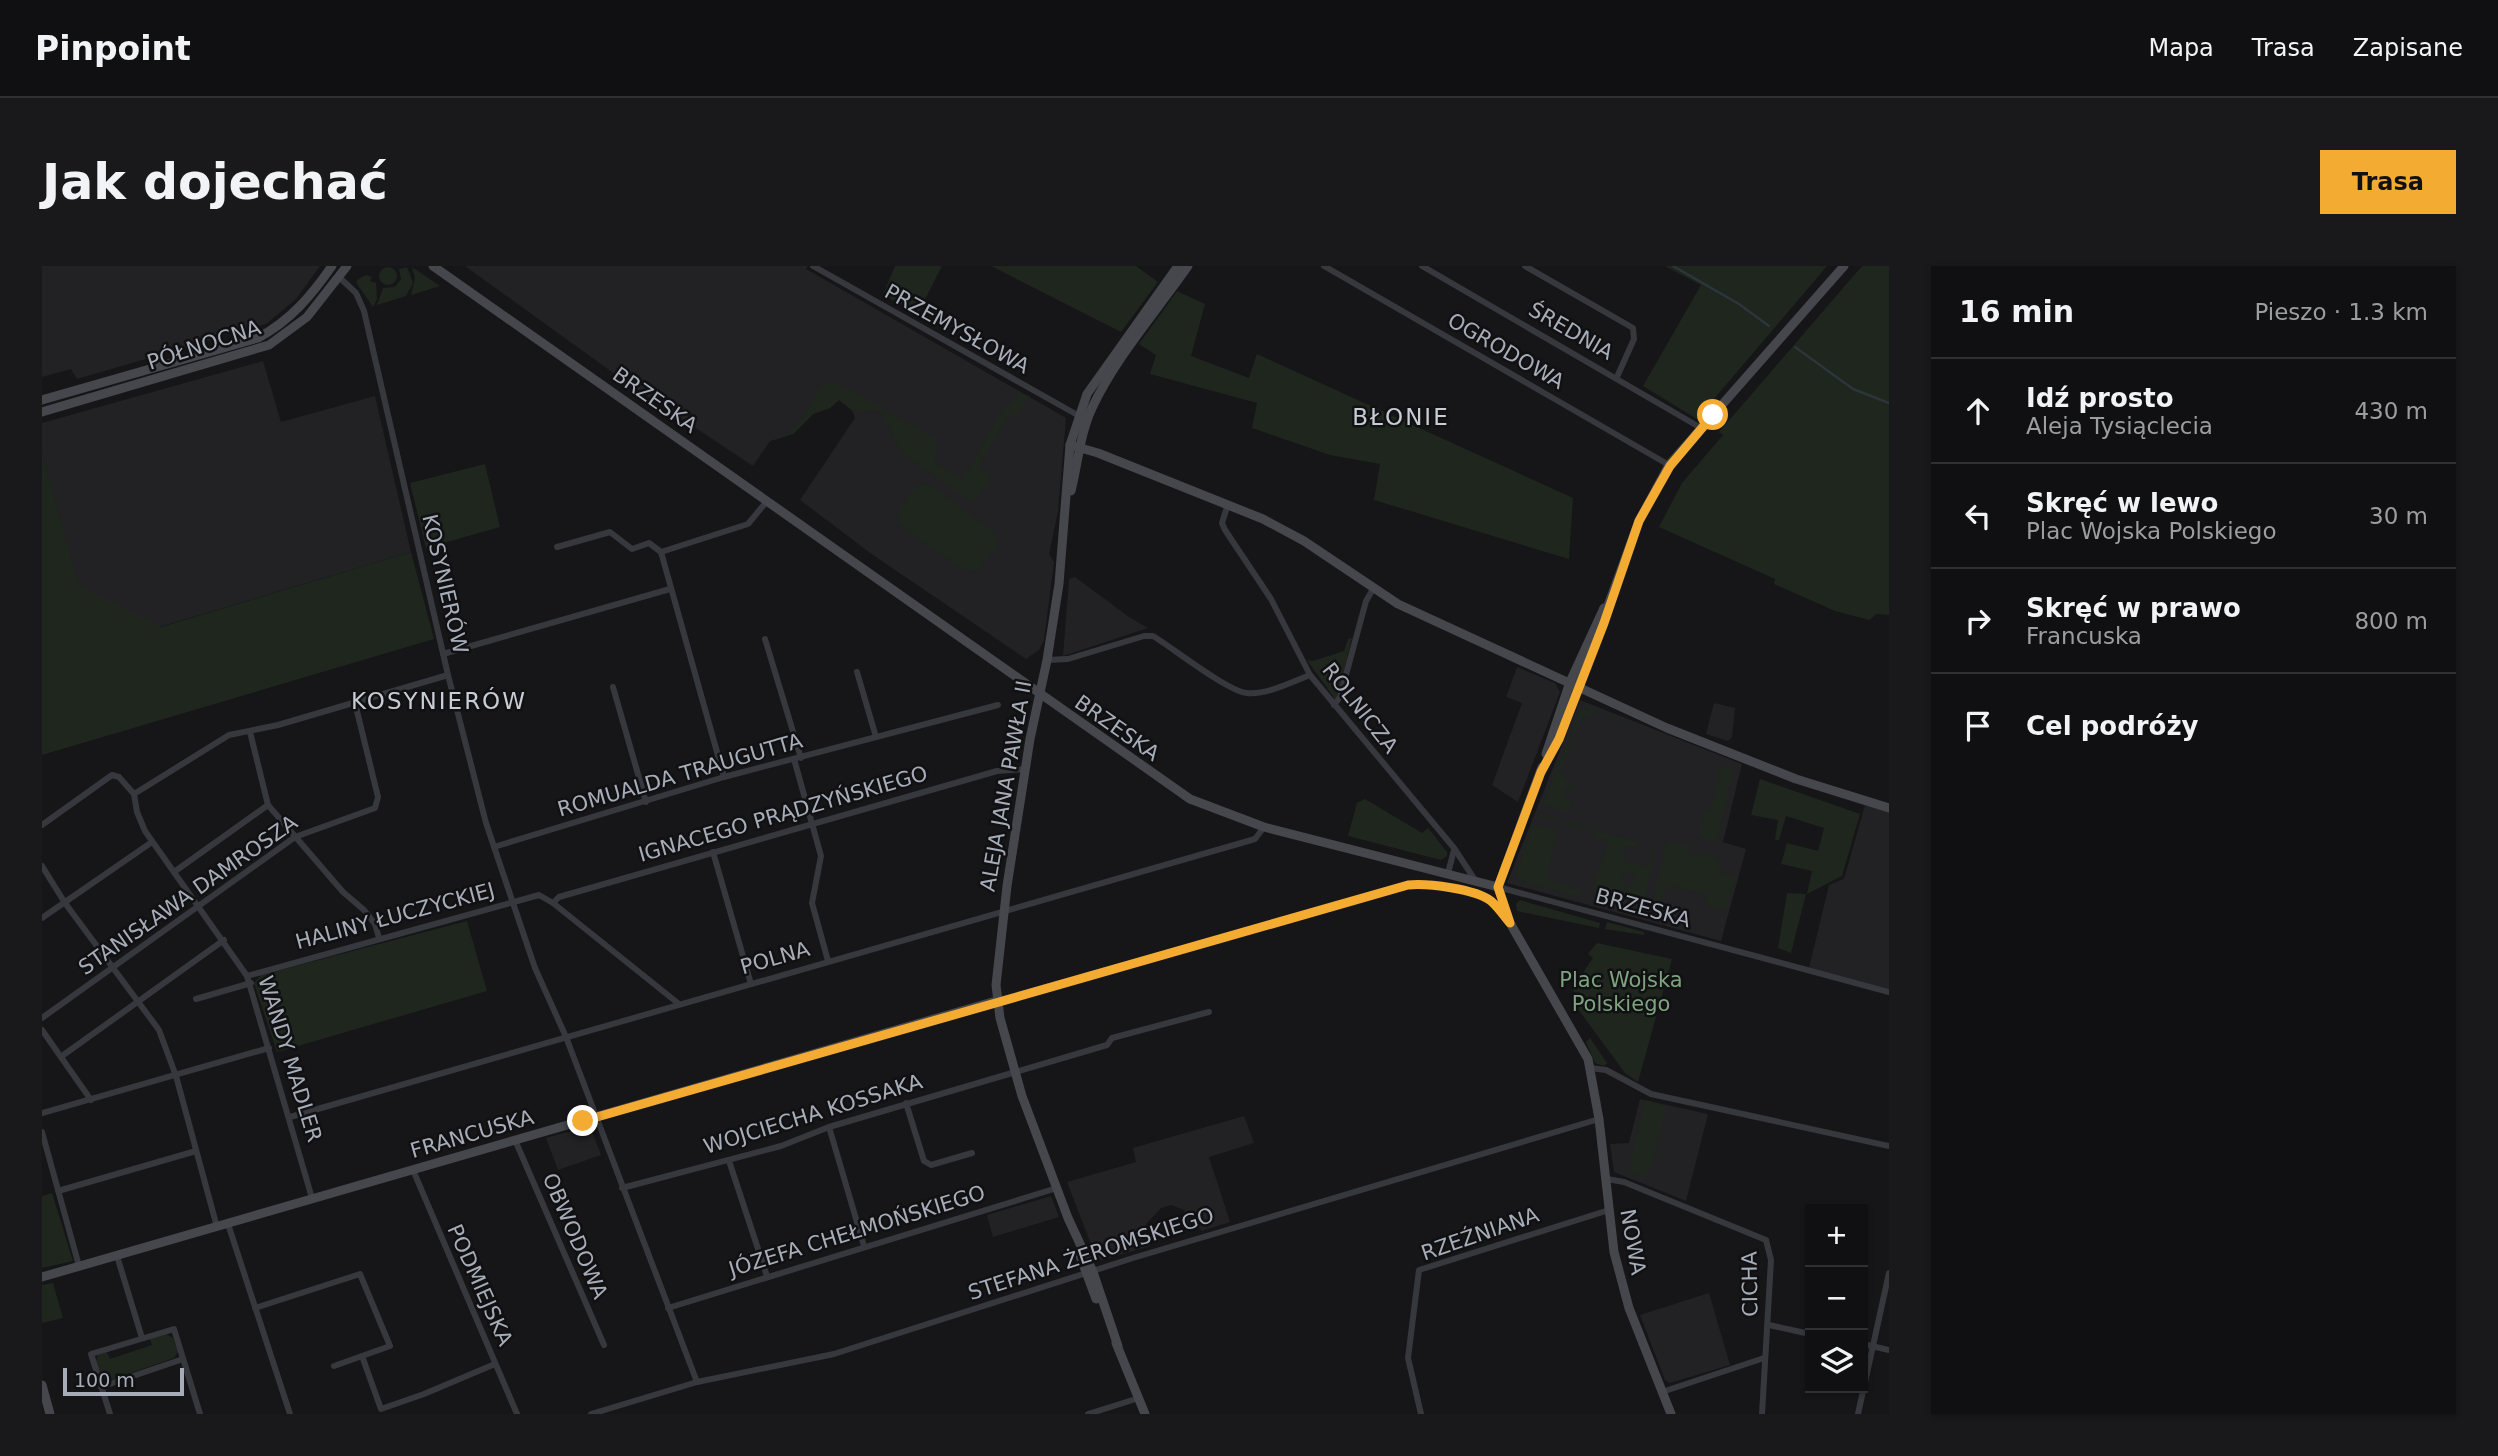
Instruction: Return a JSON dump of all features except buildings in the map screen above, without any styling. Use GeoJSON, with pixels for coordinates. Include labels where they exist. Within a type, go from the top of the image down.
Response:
{"type":"FeatureCollection","features":[{"type":"Feature","properties":{"kind":"street","name":"PÓŁNOCNA"},"geometry":{"type":"LineString","coordinates":[[42,400],[267,333],[302,307],[332,266]]}},
{"type":"Feature","properties":{"kind":"street","name":"PÓŁNOCNA"},"geometry":{"type":"LineString","coordinates":[[42,412],[269,345],[307,317],[347,266]]}},
{"type":"Feature","properties":{"kind":"street","name":"BRZESKA"},"geometry":{"type":"LineString","coordinates":[[433,266],[1190,799],[1264,827],[1475,880],[1889,992]]}},
{"type":"Feature","properties":{"kind":"street","name":"PRZEMYSŁOWA"},"geometry":{"type":"LineString","coordinates":[[813,266],[1078,416],[1088,419]]}},
{"type":"Feature","properties":{"kind":"street","name":"ALEJA JANA PAWŁA II"},"geometry":{"type":"LineString","coordinates":[[1075,446],[1122,358],[1169,286],[1178,266]]}},
{"type":"Feature","properties":{"kind":"street","name":"ALEJA JANA PAWŁA II"},"geometry":{"type":"LineString","coordinates":[[1145,1414],[1089,1274],[1014,1071],[996,1001],[1003,911],[1038,693],[1047,660],[1078,416],[1106,365],[1188,266]]}},
{"type":"Feature","properties":{"kind":"street","name":"OGRODOWA"},"geometry":{"type":"LineString","coordinates":[[1324,266],[1670,466]]}},
{"type":"Feature","properties":{"kind":"street","name":"ŚREDNIA"},"geometry":{"type":"LineString","coordinates":[[1422,266],[1701,428]]}},
{"type":"Feature","properties":{"kind":"street"},"geometry":{"type":"LineString","coordinates":[[1525,266],[1633,328],[1634,339],[1617,377]]}},
{"type":"Feature","properties":{"kind":"street"},"geometry":{"type":"LineString","coordinates":[[1844,266],[1701,428],[1670,466],[1642,513],[1609,599],[1595,623],[1498,887],[1510,923],[1585,1050],[1590,1068],[1606,1070],[1651,1094],[1889,1146]]}},
{"type":"Feature","properties":{"kind":"street","name":"KOSYNIERÓW"},"geometry":{"type":"LineString","coordinates":[[339,277],[356,293],[364,311],[470,767],[512,903],[538,978],[566,1037],[696,1382]]}},
{"type":"Feature","properties":{"kind":"street"},"geometry":{"type":"LineString","coordinates":[[115,379],[118,390]]}},
{"type":"Feature","properties":{"kind":"street"},"geometry":{"type":"LineString","coordinates":[[1085,430],[1099,454]]}},
{"type":"Feature","properties":{"kind":"street"},"geometry":{"type":"LineString","coordinates":[[1075,446],[1228,504],[1304,541],[1398,604],[1574,685],[1740,758],[1889,808]]}},
{"type":"Feature","properties":{"kind":"street"},"geometry":{"type":"LineString","coordinates":[[661,552],[748,524],[767,501]]}},
{"type":"Feature","properties":{"kind":"street","name":"ROLNICZA"},"geometry":{"type":"LineString","coordinates":[[1228,504],[1222,523],[1225,530],[1271,599],[1310,675],[1454,848],[1475,880]]}},
{"type":"Feature","properties":{"kind":"street"},"geometry":{"type":"LineString","coordinates":[[556,547],[610,532],[632,549],[649,543],[661,552],[724,777]]}},
{"type":"Feature","properties":{"kind":"street"},"geometry":{"type":"LineString","coordinates":[[443,654],[670,589]]}},
{"type":"Feature","properties":{"kind":"street"},"geometry":{"type":"LineString","coordinates":[[1334,705],[1340,697],[1366,601],[1373,589]]}},
{"type":"Feature","properties":{"kind":"street"},"geometry":{"type":"LineString","coordinates":[[1047,660],[1068,659],[1144,636],[1153,636],[1222,682],[1247,693],[1267,690],[1310,675]]}},
{"type":"Feature","properties":{"kind":"street"},"geometry":{"type":"LineString","coordinates":[[765,639],[798,759],[810,824],[821,856],[812,903],[828,961]]}},
{"type":"Feature","properties":{"kind":"street"},"geometry":{"type":"LineString","coordinates":[[857,672],[876,737]]}},
{"type":"Feature","properties":{"kind":"street"},"geometry":{"type":"LineString","coordinates":[[42,825],[112,775],[119,777],[134,794],[223,738],[448,675]]}},
{"type":"Feature","properties":{"kind":"street"},"geometry":{"type":"LineString","coordinates":[[612,687],[646,802]]}},
{"type":"Feature","properties":{"kind":"street","name":"STANISŁAWA DAMROSZA"},"geometry":{"type":"LineString","coordinates":[[42,1018],[295,837],[367,813],[378,803],[355,703]]}},
{"type":"Feature","properties":{"kind":"street","name":"ROMUALDA TRAUGUTTA"},"geometry":{"type":"LineString","coordinates":[[494,847],[724,777],[999,705]]}},
{"type":"Feature","properties":{"kind":"street"},"geometry":{"type":"LineString","coordinates":[[250,732],[268,805],[343,892],[364,910],[375,924],[379,938]]}},
{"type":"Feature","properties":{"kind":"street","name":"IGNACEGO PRĄDZYŃSKIEGO"},"geometry":{"type":"LineString","coordinates":[[553,903],[559,897],[810,824],[997,771],[1025,769]]}},
{"type":"Feature","properties":{"kind":"street","name":"WANDY MADLER"},"geometry":{"type":"LineString","coordinates":[[134,794],[137,812],[152,842],[224,940],[251,983],[312,1198]]}},
{"type":"Feature","properties":{"kind":"street"},"geometry":{"type":"LineString","coordinates":[[174,872],[268,805]]}},
{"type":"Feature","properties":{"kind":"street","name":"POLNA"},"geometry":{"type":"LineString","coordinates":[[290,1116],[1255,839],[1264,827]]}},
{"type":"Feature","properties":{"kind":"street"},"geometry":{"type":"LineString","coordinates":[[42,918],[152,842]]}},
{"type":"Feature","properties":{"kind":"street"},"geometry":{"type":"LineString","coordinates":[[1448,873],[1454,860],[1454,848]]}},
{"type":"Feature","properties":{"kind":"street"},"geometry":{"type":"LineString","coordinates":[[713,852],[751,984]]}},
{"type":"Feature","properties":{"kind":"street"},"geometry":{"type":"LineString","coordinates":[[42,866],[65,903],[159,1030],[176,1076],[217,1227]]}},
{"type":"Feature","properties":{"kind":"street","name":"FRANCUSKA"},"geometry":{"type":"LineString","coordinates":[[42,1277],[996,1001],[1408,885],[1438,886],[1482,897],[1491,901],[1510,923]]}},
{"type":"Feature","properties":{"kind":"street"},"geometry":{"type":"LineString","coordinates":[[512,903],[539,895],[553,903],[679,1004]]}},
{"type":"Feature","properties":{"kind":"street","name":"HALINY ŁUCZYCKIEJ"},"geometry":{"type":"LineString","coordinates":[[247,976],[512,903]]}},
{"type":"Feature","properties":{"kind":"street"},"geometry":{"type":"LineString","coordinates":[[62,1056],[224,940]]}},
{"type":"Feature","properties":{"kind":"street"},"geometry":{"type":"LineString","coordinates":[[196,999],[251,983]]}},
{"type":"Feature","properties":{"kind":"street"},"geometry":{"type":"LineString","coordinates":[[1014,1071],[1107,1045],[1112,1038],[1209,1012]]}},
{"type":"Feature","properties":{"kind":"street"},"geometry":{"type":"LineString","coordinates":[[42,1030],[91,1100]]}},
{"type":"Feature","properties":{"kind":"street"},"geometry":{"type":"LineString","coordinates":[[42,1114],[269,1048]]}},
{"type":"Feature","properties":{"kind":"street","name":"NOWA"},"geometry":{"type":"LineString","coordinates":[[1590,1068],[1607,1179],[1614,1252],[1626,1299],[1671,1414]]}},
{"type":"Feature","properties":{"kind":"street","name":"WOJCIECHA KOSSAKA"},"geometry":{"type":"LineString","coordinates":[[622,1188],[781,1146],[829,1127],[1014,1071]]}},
{"type":"Feature","properties":{"kind":"street"},"geometry":{"type":"LineString","coordinates":[[906,1103],[924,1161],[931,1166],[972,1153]]}},
{"type":"Feature","properties":{"kind":"street","name":"STEFANA ŻEROMSKIEGO"},"geometry":{"type":"LineString","coordinates":[[591,1414],[696,1382],[834,1354],[1599,1118]]}},
{"type":"Feature","properties":{"kind":"street"},"geometry":{"type":"LineString","coordinates":[[829,1127],[864,1246]]}},
{"type":"Feature","properties":{"kind":"street"},"geometry":{"type":"LineString","coordinates":[[42,1132],[79,1266]]}},
{"type":"Feature","properties":{"kind":"street","name":"OBWODOWA"},"geometry":{"type":"LineString","coordinates":[[515,1140],[604,1345]]}},
{"type":"Feature","properties":{"kind":"street"},"geometry":{"type":"LineString","coordinates":[[58,1191],[196,1151]]}},
{"type":"Feature","properties":{"kind":"street"},"geometry":{"type":"LineString","coordinates":[[729,1161],[767,1276]]}},
{"type":"Feature","properties":{"kind":"street","name":"PODMIEJSKA"},"geometry":{"type":"LineString","coordinates":[[413,1170],[517,1414]]}},
{"type":"Feature","properties":{"kind":"street","name":"CICHA"},"geometry":{"type":"LineString","coordinates":[[1607,1179],[1624,1182],[1766,1240],[1771,1260],[1769,1325],[1764,1359],[1768,1362],[1762,1414]]}},
{"type":"Feature","properties":{"kind":"street","name":"JÓZEFA CHEŁMOŃSKIEGO"},"geometry":{"type":"LineString","coordinates":[[668,1308],[1057,1188]]}},
{"type":"Feature","properties":{"kind":"street","name":"RZEŹNIANA"},"geometry":{"type":"LineString","coordinates":[[1421,1414],[1408,1358],[1419,1270],[1609,1210]]}},
{"type":"Feature","properties":{"kind":"street"},"geometry":{"type":"LineString","coordinates":[[228,1224],[290,1414]]}},
{"type":"Feature","properties":{"kind":"street"},"geometry":{"type":"LineString","coordinates":[[117,1255],[142,1338]]}},
{"type":"Feature","properties":{"kind":"street"},"geometry":{"type":"LineString","coordinates":[[1858,1414],[1889,1273]]}},
{"type":"Feature","properties":{"kind":"street"},"geometry":{"type":"LineString","coordinates":[[255,1308],[360,1274],[390,1346],[334,1366]]}},
{"type":"Feature","properties":{"kind":"street"},"geometry":{"type":"LineString","coordinates":[[1769,1325],[1805,1333]]}},
{"type":"Feature","properties":{"kind":"street"},"geometry":{"type":"LineString","coordinates":[[110,1414],[91,1354],[174,1329],[200,1414]]}},
{"type":"Feature","properties":{"kind":"street"},"geometry":{"type":"LineString","coordinates":[[1868,1345],[1889,1350]]}},
{"type":"Feature","properties":{"kind":"street"},"geometry":{"type":"LineString","coordinates":[[362,1356],[381,1409],[424,1395],[495,1364]]}},
{"type":"Feature","properties":{"kind":"street"},"geometry":{"type":"LineString","coordinates":[[101,1387],[183,1359]]}},
{"type":"Feature","properties":{"kind":"street"},"geometry":{"type":"LineString","coordinates":[[1662,1392],[1764,1359]]}},
{"type":"Feature","properties":{"kind":"street"},"geometry":{"type":"LineString","coordinates":[[42,1385],[50,1414]]}},
{"type":"Feature","properties":{"kind":"street"},"geometry":{"type":"LineString","coordinates":[[1087,1414],[1139,1398]]}},
{"type":"Feature","properties":{"kind":"shaded area"},"geometry":{"type":"Polygon","coordinates":[[[42,266],[320,266],[296,299],[266,324],[235,333],[222,333],[221,337],[77,379],[71,369],[42,377],[42,266]]]}},
{"type":"Feature","properties":{"kind":"shaded area"},"geometry":{"type":"Polygon","coordinates":[[[465,266],[808,266],[806,269],[1066,418],[1058,512],[1049,554],[1054,562],[1044,640],[1039,650],[1026,659],[873,555],[800,500],[855,418],[851,408],[839,400],[830,408],[813,414],[793,434],[770,441],[753,466],[616,375],[465,266]]]}},
{"type":"Feature","properties":{"kind":"shaded area"},"geometry":{"type":"Polygon","coordinates":[[[263,361],[281,422],[375,396],[411,552],[42,662],[65,538],[42,453],[42,423],[263,361]]]}},
{"type":"Feature","properties":{"kind":"shaded area"},"geometry":{"type":"Polygon","coordinates":[[[1075,577],[1148,628],[1063,656],[1069,579],[1075,577]]]}},
{"type":"Feature","properties":{"kind":"shaded area"},"geometry":{"type":"Polygon","coordinates":[[[1517,667],[1555,683],[1560,692],[1518,802],[1492,785],[1522,703],[1506,697],[1517,667]]]}},
{"type":"Feature","properties":{"kind":"shaded area"},"geometry":{"type":"Polygon","coordinates":[[[1580,700],[1742,764],[1723,842],[1746,849],[1721,941],[1507,883],[1580,700]]]}},
{"type":"Feature","properties":{"kind":"shaded area"},"geometry":{"type":"Polygon","coordinates":[[[1714,703],[1735,708],[1732,737],[1728,741],[1706,734],[1714,703]]]}},
{"type":"Feature","properties":{"kind":"shaded area"},"geometry":{"type":"Polygon","coordinates":[[[1865,805],[1889,812],[1889,989],[1809,968],[1829,885],[1844,879],[1865,805]]]}},
{"type":"Feature","properties":{"kind":"shaded area"},"geometry":{"type":"Polygon","coordinates":[[[1640,1099],[1708,1114],[1686,1201],[1614,1172],[1610,1144],[1629,1143],[1640,1099]]]}},
{"type":"Feature","properties":{"kind":"shaded area"},"geometry":{"type":"Polygon","coordinates":[[[1244,1116],[1254,1143],[1209,1157],[1230,1222],[1202,1231],[1198,1227],[1189,1229],[1184,1210],[1171,1205],[1161,1208],[1146,1224],[1150,1246],[1102,1260],[1096,1257],[1067,1182],[1136,1162],[1133,1148],[1244,1116]]]}},
{"type":"Feature","properties":{"kind":"shaded area"},"geometry":{"type":"Polygon","coordinates":[[[590,1126],[601,1155],[558,1170],[546,1138],[590,1126]]]}},
{"type":"Feature","properties":{"kind":"shaded area"},"geometry":{"type":"Polygon","coordinates":[[[1051,1196],[1059,1217],[993,1237],[987,1215],[1051,1196]]]}},
{"type":"Feature","properties":{"kind":"shaded area"},"geometry":{"type":"Polygon","coordinates":[[[1709,1293],[1730,1365],[1670,1383],[1665,1380],[1640,1315],[1709,1293]]]}},
{"type":"Feature","properties":{"kind":"green space"},"geometry":{"type":"Polygon","coordinates":[[[895,266],[942,266],[918,313],[883,295],[895,266]]]}},
{"type":"Feature","properties":{"kind":"green space"},"geometry":{"type":"Polygon","coordinates":[[[991,266],[1136,266],[1158,282],[1121,332],[991,266]]]}},
{"type":"Feature","properties":{"kind":"green space"},"geometry":{"type":"Polygon","coordinates":[[[1665,266],[1827,266],[1703,412],[1700,421],[1643,386],[1701,285],[1665,266]]]}},
{"type":"Feature","properties":{"kind":"green space"},"geometry":{"type":"Polygon","coordinates":[[[1862,266],[1889,266],[1889,615],[1877,614],[1869,620],[1835,611],[1774,584],[1775,579],[1659,527],[1682,483],[1723,435],[1719,432],[1862,266]]]}},
{"type":"Feature","properties":{"kind":"green space"},"geometry":{"type":"Polygon","coordinates":[[[384,267],[392,267],[397,276],[395,283],[384,285],[379,280],[379,272],[384,267]]]}},
{"type":"Feature","properties":{"kind":"green space"},"geometry":{"type":"Polygon","coordinates":[[[407,267],[413,283],[406,296],[377,305],[383,288],[395,287],[401,279],[399,269],[407,267]]]}},
{"type":"Feature","properties":{"kind":"green space"},"geometry":{"type":"Polygon","coordinates":[[[412,267],[440,286],[411,295],[415,278],[412,267]]]}},
{"type":"Feature","properties":{"kind":"green space"},"geometry":{"type":"Polygon","coordinates":[[[366,275],[372,277],[370,281],[376,283],[377,299],[373,307],[357,284],[357,280],[366,275]]]}},
{"type":"Feature","properties":{"kind":"green space"},"geometry":{"type":"Polygon","coordinates":[[[1177,291],[1205,304],[1191,356],[1249,378],[1257,354],[1573,498],[1569,559],[1374,500],[1380,464],[1330,455],[1252,428],[1257,403],[1150,374],[1156,355],[1139,344],[1177,291]]]}},
{"type":"Feature","properties":{"kind":"green space"},"geometry":{"type":"Polygon","coordinates":[[[832,380],[934,438],[938,450],[933,461],[963,479],[1001,413],[1020,393],[1030,396],[1016,417],[1009,414],[978,468],[992,477],[973,503],[902,453],[880,410],[854,412],[839,400],[830,408],[813,414],[793,434],[770,441],[752,465],[769,440],[789,433],[804,418],[820,386],[832,380]]]}},
{"type":"Feature","properties":{"kind":"green space"},"geometry":{"type":"Polygon","coordinates":[[[42,453],[79,586],[161,627],[411,552],[434,639],[42,755],[42,453]]]}},
{"type":"Feature","properties":{"kind":"green space"},"geometry":{"type":"Polygon","coordinates":[[[485,464],[500,527],[426,548],[410,483],[485,464]]]}},
{"type":"Feature","properties":{"kind":"green space"},"geometry":{"type":"Polygon","coordinates":[[[928,484],[996,533],[996,547],[977,572],[959,567],[900,525],[898,514],[902,504],[917,486],[928,484]]]}},
{"type":"Feature","properties":{"kind":"green space"},"geometry":{"type":"Polygon","coordinates":[[[1352,638],[1335,699],[1307,660],[1313,661],[1344,651],[1348,639],[1352,638]]]}},
{"type":"Feature","properties":{"kind":"green space"},"geometry":{"type":"Polygon","coordinates":[[[1583,705],[1586,710],[1591,709],[1657,737],[1594,712],[1581,718],[1560,774],[1575,789],[1565,788],[1562,797],[1572,800],[1568,812],[1543,804],[1583,705]]]}},
{"type":"Feature","properties":{"kind":"green space"},"geometry":{"type":"Polygon","coordinates":[[[1717,766],[1734,771],[1716,842],[1698,837],[1705,812],[1710,812],[1720,774],[1715,772],[1717,766]]]}},
{"type":"Feature","properties":{"kind":"green space"},"geometry":{"type":"Polygon","coordinates":[[[1760,779],[1860,814],[1842,876],[1807,894],[1812,871],[1781,864],[1787,843],[1818,851],[1824,828],[1786,816],[1779,840],[1775,840],[1778,820],[1751,815],[1760,779]]]}},
{"type":"Feature","properties":{"kind":"green space"},"geometry":{"type":"Polygon","coordinates":[[[1365,799],[1422,833],[1428,828],[1447,852],[1447,856],[1441,860],[1348,836],[1357,803],[1365,799]]]}},
{"type":"Feature","properties":{"kind":"green space"},"geometry":{"type":"Polygon","coordinates":[[[1539,814],[1637,842],[1636,848],[1625,846],[1622,860],[1648,867],[1654,843],[1657,844],[1644,903],[1625,898],[1628,886],[1636,879],[1629,871],[1621,877],[1625,885],[1622,897],[1592,889],[1609,842],[1598,839],[1595,833],[1539,817],[1539,814]]]}},
{"type":"Feature","properties":{"kind":"green space"},"geometry":{"type":"Polygon","coordinates":[[[1534,824],[1557,831],[1547,875],[1550,881],[1581,891],[1580,897],[1519,880],[1516,873],[1534,824]]]}},
{"type":"Feature","properties":{"kind":"green space"},"geometry":{"type":"Polygon","coordinates":[[[1667,841],[1690,846],[1688,855],[1695,857],[1697,853],[1716,858],[1721,866],[1719,872],[1736,877],[1726,911],[1705,905],[1708,895],[1671,886],[1666,889],[1659,918],[1649,916],[1667,841]]]}},
{"type":"Feature","properties":{"kind":"green space"},"geometry":{"type":"Polygon","coordinates":[[[1787,893],[1806,894],[1791,953],[1778,948],[1787,893]]]}},
{"type":"Feature","properties":{"kind":"green space"},"geometry":{"type":"Polygon","coordinates":[[[1520,900],[1600,923],[1599,928],[1517,911],[1516,904],[1520,900]]]}},
{"type":"Feature","properties":{"kind":"green space"},"geometry":{"type":"Polygon","coordinates":[[[467,921],[487,991],[277,1052],[254,983],[261,975],[467,921]]]}},
{"type":"Feature","properties":{"kind":"green space"},"geometry":{"type":"Polygon","coordinates":[[[1607,922],[1644,932],[1644,935],[1605,929],[1607,922]]]}},
{"type":"Feature","properties":{"kind":"green space","name":"Plac Wojska Polskiego"},"geometry":{"type":"Polygon","coordinates":[[[1597,943],[1672,959],[1638,1082],[1625,1073],[1575,1005],[1580,999],[1572,989],[1593,958],[1588,954],[1597,943]]]}},
{"type":"Feature","properties":{"kind":"green space"},"geometry":{"type":"Polygon","coordinates":[[[1590,1038],[1607,1063],[1604,1066],[1595,1063],[1586,1042],[1590,1038]]]}},
{"type":"Feature","properties":{"kind":"green space"},"geometry":{"type":"Polygon","coordinates":[[[1646,1100],[1667,1106],[1648,1177],[1628,1172],[1646,1100]]]}},
{"type":"Feature","properties":{"kind":"green space"},"geometry":{"type":"Polygon","coordinates":[[[52,1193],[73,1261],[42,1268],[42,1196],[52,1193]]]}},
{"type":"Feature","properties":{"kind":"green space"},"geometry":{"type":"Polygon","coordinates":[[[53,1283],[63,1318],[42,1323],[42,1285],[53,1283]]]}},
{"type":"Feature","properties":{"kind":"green space"},"geometry":{"type":"Polygon","coordinates":[[[166,1334],[173,1338],[178,1352],[174,1358],[108,1381],[101,1377],[96,1361],[98,1355],[107,1352],[110,1359],[152,1345],[150,1339],[166,1334]]]}},
{"type":"Feature","properties":{"kind":"waterway"},"geometry":{"type":"LineString","coordinates":[[1673,266],[1739,304],[1769,326]]}},
{"type":"Feature","properties":{"kind":"waterway"},"geometry":{"type":"LineString","coordinates":[[1795,347],[1853,389],[1889,403]]}},
{"type":"Feature","properties":{"kind":"district","name":"BŁONIE"},"geometry":{"type":"Point","coordinates":[1401,417]}},
{"type":"Feature","properties":{"kind":"district","name":"KOSYNIERÓW"},"geometry":{"type":"Point","coordinates":[439,701]}},
{"type":"Feature","properties":{"kind":"route"},"geometry":{"type":"LineString","coordinates":[[583,1121],[1408,885],[1438,886],[1482,897],[1491,901],[1510,923],[1498,887],[1541,772],[1559,739],[1604,623],[1609,599],[1642,513],[1670,466],[1713,415]]}}]}
